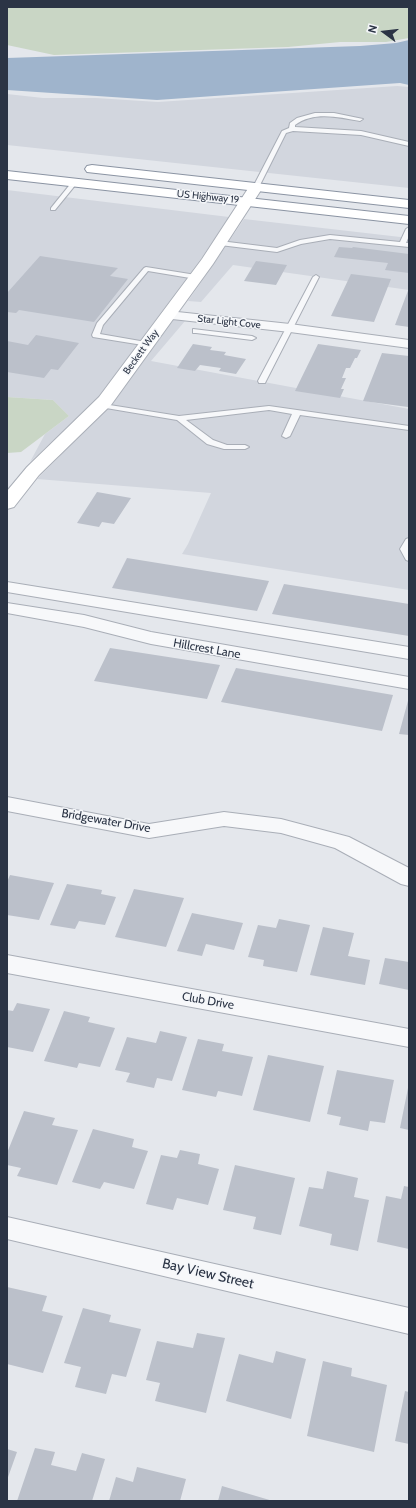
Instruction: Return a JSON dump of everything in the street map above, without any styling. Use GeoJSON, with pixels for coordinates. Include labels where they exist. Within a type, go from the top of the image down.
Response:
{"type":"FeatureCollection","features":[{"type":"Feature","properties":{"kind":"main road","name":"US Highway 19"},"geometry":{"type":"LineString","coordinates":[[77,168],[409,204]]}},
{"type":"Feature","properties":{"kind":"main road","name":"US Highway 19"},"geometry":{"type":"LineString","coordinates":[[7,175],[409,220]]}},
{"type":"Feature","properties":{"kind":"main road","name":"Beckett Way"},"geometry":{"type":"LineString","coordinates":[[7,503],[32,471],[100,405],[196,277],[256,187]]}},
{"type":"Feature","properties":{"kind":"street","name":"Star Light Cove"},"geometry":{"type":"LineString","coordinates":[[173,309],[252,312],[274,318],[290,328]]}},
{"type":"Feature","properties":{"kind":"street","name":"Star Light Cove"},"geometry":{"type":"LineString","coordinates":[[173,309],[220,327],[290,328],[409,344]]}},
{"type":"Feature","properties":{"kind":"street"},"geometry":{"type":"LineString","coordinates":[[7,587],[409,653]]}},
{"type":"Feature","properties":{"kind":"street","name":"Hillcrest Lane"},"geometry":{"type":"LineString","coordinates":[[7,608],[84,621],[151,638],[409,683]]}},
{"type":"Feature","properties":{"kind":"street","name":"Bridgewater Drive"},"geometry":{"type":"LineString","coordinates":[[7,804],[149,831],[224,819],[281,826],[342,842],[409,878]]}},
{"type":"Feature","properties":{"kind":"street","name":"Club Drive"},"geometry":{"type":"LineString","coordinates":[[7,964],[409,1038]]}},
{"type":"Feature","properties":{"kind":"street","name":"Bay View Street"},"geometry":{"type":"LineString","coordinates":[[7,1228],[409,1321]]}},
{"type":"Feature","properties":{"kind":"lane"},"geometry":{"type":"LineString","coordinates":[[292,129],[292,124],[304,116],[336,115],[360,119]]}},
{"type":"Feature","properties":{"kind":"lane"},"geometry":{"type":"LineString","coordinates":[[256,187],[284,132],[292,129],[361,133],[409,144]]}},
{"type":"Feature","properties":{"kind":"lane"},"geometry":{"type":"LineString","coordinates":[[53,209],[74,183]]}},
{"type":"Feature","properties":{"kind":"lane"},"geometry":{"type":"LineString","coordinates":[[220,243],[276,250],[300,242],[330,237],[405,245],[409,229]]}},
{"type":"Feature","properties":{"kind":"lane"},"geometry":{"type":"LineString","coordinates":[[146,344],[96,335],[100,325],[146,269],[196,277]]}},
{"type":"Feature","properties":{"kind":"lane"},"geometry":{"type":"LineString","coordinates":[[262,381],[316,277]]}},
{"type":"Feature","properties":{"kind":"lane"},"geometry":{"type":"LineString","coordinates":[[196,330],[220,327],[252,338]]}},
{"type":"Feature","properties":{"kind":"lane"},"geometry":{"type":"LineString","coordinates":[[100,405],[179,418],[269,408],[409,428]]}},
{"type":"Feature","properties":{"kind":"lane"},"geometry":{"type":"LineString","coordinates":[[286,436],[297,412]]}},
{"type":"Feature","properties":{"kind":"lane"},"geometry":{"type":"LineString","coordinates":[[179,418],[210,442],[227,447],[244,447]]}},
{"type":"Feature","properties":{"kind":"lane"},"geometry":{"type":"LineString","coordinates":[[409,541],[404,550],[409,558]]}},
{"type":"Feature","properties":{"kind":"shaded area"},"geometry":{"type":"Polygon","coordinates":[[[397,86],[409,87],[409,188],[7,145],[7,94],[43,98],[96,98],[158,102],[397,86]]]}},
{"type":"Feature","properties":{"kind":"shaded area"},"geometry":{"type":"Polygon","coordinates":[[[7,190],[229,217],[200,260],[96,400],[30,462],[45,434],[69,416],[53,400],[7,397],[7,190]]]}},
{"type":"Feature","properties":{"kind":"shaded area"},"geometry":{"type":"Polygon","coordinates":[[[244,219],[409,238],[409,290],[233,265],[201,302],[188,301],[244,219]]]}},
{"type":"Feature","properties":{"kind":"shaded area"},"geometry":{"type":"Polygon","coordinates":[[[174,319],[185,321],[151,361],[409,409],[409,590],[182,554],[211,493],[37,479],[113,403],[174,319]]]}},
{"type":"Feature","properties":{"kind":"green space"},"geometry":{"type":"Polygon","coordinates":[[[7,7],[409,7],[409,38],[386,42],[340,42],[288,47],[54,55],[7,45],[7,7]]]}},
{"type":"Feature","properties":{"kind":"green space"},"geometry":{"type":"Polygon","coordinates":[[[7,397],[53,400],[69,416],[21,452],[7,453],[7,397]]]}},
{"type":"Feature","properties":{"kind":"water"},"geometry":{"type":"Polygon","coordinates":[[[409,40],[409,85],[400,83],[157,100],[7,90],[7,58],[360,46],[396,43],[409,40]]]}},
{"type":"Feature","properties":{"kind":"building"},"geometry":{"type":"Polygon","coordinates":[[[339,247],[353,247],[409,254],[409,273],[385,270],[388,263],[334,257],[339,247]]]}},
{"type":"Feature","properties":{"kind":"building"},"geometry":{"type":"Polygon","coordinates":[[[40,256],[118,268],[110,276],[128,279],[94,322],[19,310],[16,313],[7,312],[7,293],[40,256]]]}},
{"type":"Feature","properties":{"kind":"building"},"geometry":{"type":"Polygon","coordinates":[[[256,261],[287,265],[276,285],[244,281],[256,261]]]}},
{"type":"Feature","properties":{"kind":"building"},"geometry":{"type":"Polygon","coordinates":[[[351,274],[391,279],[374,322],[331,316],[351,274]]]}},
{"type":"Feature","properties":{"kind":"building"},"geometry":{"type":"Polygon","coordinates":[[[409,288],[409,327],[395,325],[409,288]]]}},
{"type":"Feature","properties":{"kind":"building"},"geometry":{"type":"Polygon","coordinates":[[[36,335],[79,343],[58,370],[51,369],[44,378],[7,372],[7,341],[28,345],[36,335]]]}},
{"type":"Feature","properties":{"kind":"building"},"geometry":{"type":"Polygon","coordinates":[[[193,344],[212,347],[210,350],[226,352],[224,355],[246,359],[236,374],[219,371],[221,368],[200,365],[195,371],[177,368],[193,344]]]}},
{"type":"Feature","properties":{"kind":"building"},"geometry":{"type":"Polygon","coordinates":[[[318,344],[361,350],[350,368],[346,368],[342,378],[346,378],[341,389],[344,389],[340,398],[295,391],[318,344]]]}},
{"type":"Feature","properties":{"kind":"building"},"geometry":{"type":"Polygon","coordinates":[[[382,353],[409,356],[408,407],[363,401],[382,353]]]}},
{"type":"Feature","properties":{"kind":"building"},"geometry":{"type":"Polygon","coordinates":[[[97,492],[131,498],[114,524],[102,522],[99,527],[77,523],[97,492]]]}},
{"type":"Feature","properties":{"kind":"building"},"geometry":{"type":"Polygon","coordinates":[[[127,558],[269,581],[257,611],[112,588],[127,558]]]}},
{"type":"Feature","properties":{"kind":"building"},"geometry":{"type":"Polygon","coordinates":[[[284,584],[409,604],[409,636],[272,614],[284,584]]]}},
{"type":"Feature","properties":{"kind":"building"},"geometry":{"type":"Polygon","coordinates":[[[110,648],[220,665],[207,699],[94,681],[110,648]]]}},
{"type":"Feature","properties":{"kind":"building"},"geometry":{"type":"Polygon","coordinates":[[[236,668],[393,695],[382,731],[221,702],[236,668]]]}},
{"type":"Feature","properties":{"kind":"building"},"geometry":{"type":"Polygon","coordinates":[[[409,697],[409,735],[399,734],[409,697]]]}},
{"type":"Feature","properties":{"kind":"building"},"geometry":{"type":"Polygon","coordinates":[[[10,875],[54,883],[39,920],[7,915],[7,882],[10,875]]]}},
{"type":"Feature","properties":{"kind":"building"},"geometry":{"type":"Polygon","coordinates":[[[67,884],[102,890],[101,894],[116,897],[105,925],[79,921],[75,929],[50,925],[67,884]]]}},
{"type":"Feature","properties":{"kind":"building"},"geometry":{"type":"Polygon","coordinates":[[[134,889],[184,898],[166,947],[115,937],[134,889]]]}},
{"type":"Feature","properties":{"kind":"building"},"geometry":{"type":"Polygon","coordinates":[[[192,913],[243,923],[234,950],[206,944],[202,956],[177,951],[192,913]]]}},
{"type":"Feature","properties":{"kind":"building"},"geometry":{"type":"Polygon","coordinates":[[[279,919],[310,925],[297,972],[263,966],[264,960],[248,957],[258,925],[276,928],[279,919]]]}},
{"type":"Feature","properties":{"kind":"building"},"geometry":{"type":"Polygon","coordinates":[[[323,927],[354,933],[348,956],[370,960],[365,985],[310,975],[323,927]]]}},
{"type":"Feature","properties":{"kind":"building"},"geometry":{"type":"Polygon","coordinates":[[[385,958],[409,962],[409,990],[379,984],[385,958]]]}},
{"type":"Feature","properties":{"kind":"building"},"geometry":{"type":"Polygon","coordinates":[[[17,1003],[50,1009],[33,1052],[7,1047],[7,1010],[13,1011],[17,1003]]]}},
{"type":"Feature","properties":{"kind":"building"},"geometry":{"type":"Polygon","coordinates":[[[64,1011],[90,1017],[88,1022],[115,1028],[100,1067],[79,1063],[77,1068],[44,1061],[64,1011]]]}},
{"type":"Feature","properties":{"kind":"building"},"geometry":{"type":"Polygon","coordinates":[[[160,1031],[187,1037],[172,1081],[157,1078],[154,1088],[126,1082],[130,1073],[115,1070],[127,1037],[156,1043],[160,1031]]]}},
{"type":"Feature","properties":{"kind":"building"},"geometry":{"type":"Polygon","coordinates":[[[198,1039],[224,1044],[222,1051],[253,1057],[242,1096],[218,1091],[216,1097],[182,1090],[198,1039]]]}},
{"type":"Feature","properties":{"kind":"building"},"geometry":{"type":"Polygon","coordinates":[[[268,1055],[324,1066],[310,1122],[253,1110],[268,1055]]]}},
{"type":"Feature","properties":{"kind":"building"},"geometry":{"type":"Polygon","coordinates":[[[337,1070],[394,1080],[385,1123],[370,1121],[368,1131],[339,1125],[341,1117],[327,1114],[337,1070]]]}},
{"type":"Feature","properties":{"kind":"building"},"geometry":{"type":"Polygon","coordinates":[[[409,1088],[409,1130],[400,1128],[409,1088]]]}},
{"type":"Feature","properties":{"kind":"building"},"geometry":{"type":"Polygon","coordinates":[[[24,1111],[55,1118],[52,1125],[78,1130],[57,1185],[17,1176],[21,1168],[7,1165],[7,1153],[24,1111]]]}},
{"type":"Feature","properties":{"kind":"building"},"geometry":{"type":"Polygon","coordinates":[[[93,1129],[134,1139],[132,1147],[148,1151],[134,1189],[104,1182],[100,1189],[72,1182],[93,1129]]]}},
{"type":"Feature","properties":{"kind":"building"},"geometry":{"type":"Polygon","coordinates":[[[180,1150],[200,1154],[198,1164],[219,1169],[208,1205],[177,1198],[173,1210],[146,1204],[161,1155],[177,1158],[180,1150]]]}},
{"type":"Feature","properties":{"kind":"building"},"geometry":{"type":"Polygon","coordinates":[[[235,1165],[295,1178],[281,1235],[253,1229],[256,1217],[223,1210],[235,1165]]]}},
{"type":"Feature","properties":{"kind":"building"},"geometry":{"type":"Polygon","coordinates":[[[327,1171],[358,1178],[354,1197],[369,1200],[358,1251],[330,1245],[332,1234],[299,1226],[309,1187],[323,1189],[327,1171]]]}},
{"type":"Feature","properties":{"kind":"building"},"geometry":{"type":"Polygon","coordinates":[[[404,1186],[409,1187],[409,1249],[377,1242],[386,1196],[401,1199],[404,1186]]]}},
{"type":"Feature","properties":{"kind":"building"},"geometry":{"type":"Polygon","coordinates":[[[7,1287],[47,1296],[42,1311],[63,1316],[43,1373],[7,1364],[7,1287]]]}},
{"type":"Feature","properties":{"kind":"building"},"geometry":{"type":"Polygon","coordinates":[[[83,1308],[111,1315],[109,1322],[141,1329],[126,1377],[112,1374],[106,1394],[75,1387],[81,1367],[64,1363],[83,1308]]]}},
{"type":"Feature","properties":{"kind":"building"},"geometry":{"type":"Polygon","coordinates":[[[197,1333],[225,1338],[206,1413],[155,1401],[160,1383],[146,1380],[157,1341],[193,1348],[197,1333]]]}},
{"type":"Feature","properties":{"kind":"building"},"geometry":{"type":"Polygon","coordinates":[[[276,1351],[306,1359],[291,1419],[226,1401],[239,1354],[273,1363],[276,1351]]]}},
{"type":"Feature","properties":{"kind":"building"},"geometry":{"type":"Polygon","coordinates":[[[323,1361],[352,1368],[351,1376],[387,1385],[374,1452],[307,1436],[323,1361]]]}},
{"type":"Feature","properties":{"kind":"building"},"geometry":{"type":"Polygon","coordinates":[[[405,1391],[409,1392],[409,1444],[395,1441],[405,1391]]]}},
{"type":"Feature","properties":{"kind":"building"},"geometry":{"type":"Polygon","coordinates":[[[35,1448],[55,1452],[51,1465],[76,1471],[82,1453],[105,1459],[92,1501],[17,1501],[35,1448]]]}},
{"type":"Feature","properties":{"kind":"building"},"geometry":{"type":"Polygon","coordinates":[[[7,1449],[17,1452],[7,1480],[7,1449]]]}},
{"type":"Feature","properties":{"kind":"building"},"geometry":{"type":"Polygon","coordinates":[[[137,1467],[186,1479],[180,1501],[109,1501],[116,1477],[133,1482],[137,1467]]]}},
{"type":"Feature","properties":{"kind":"building"},"geometry":{"type":"Polygon","coordinates":[[[222,1486],[273,1501],[218,1501],[222,1486]]]}}]}
